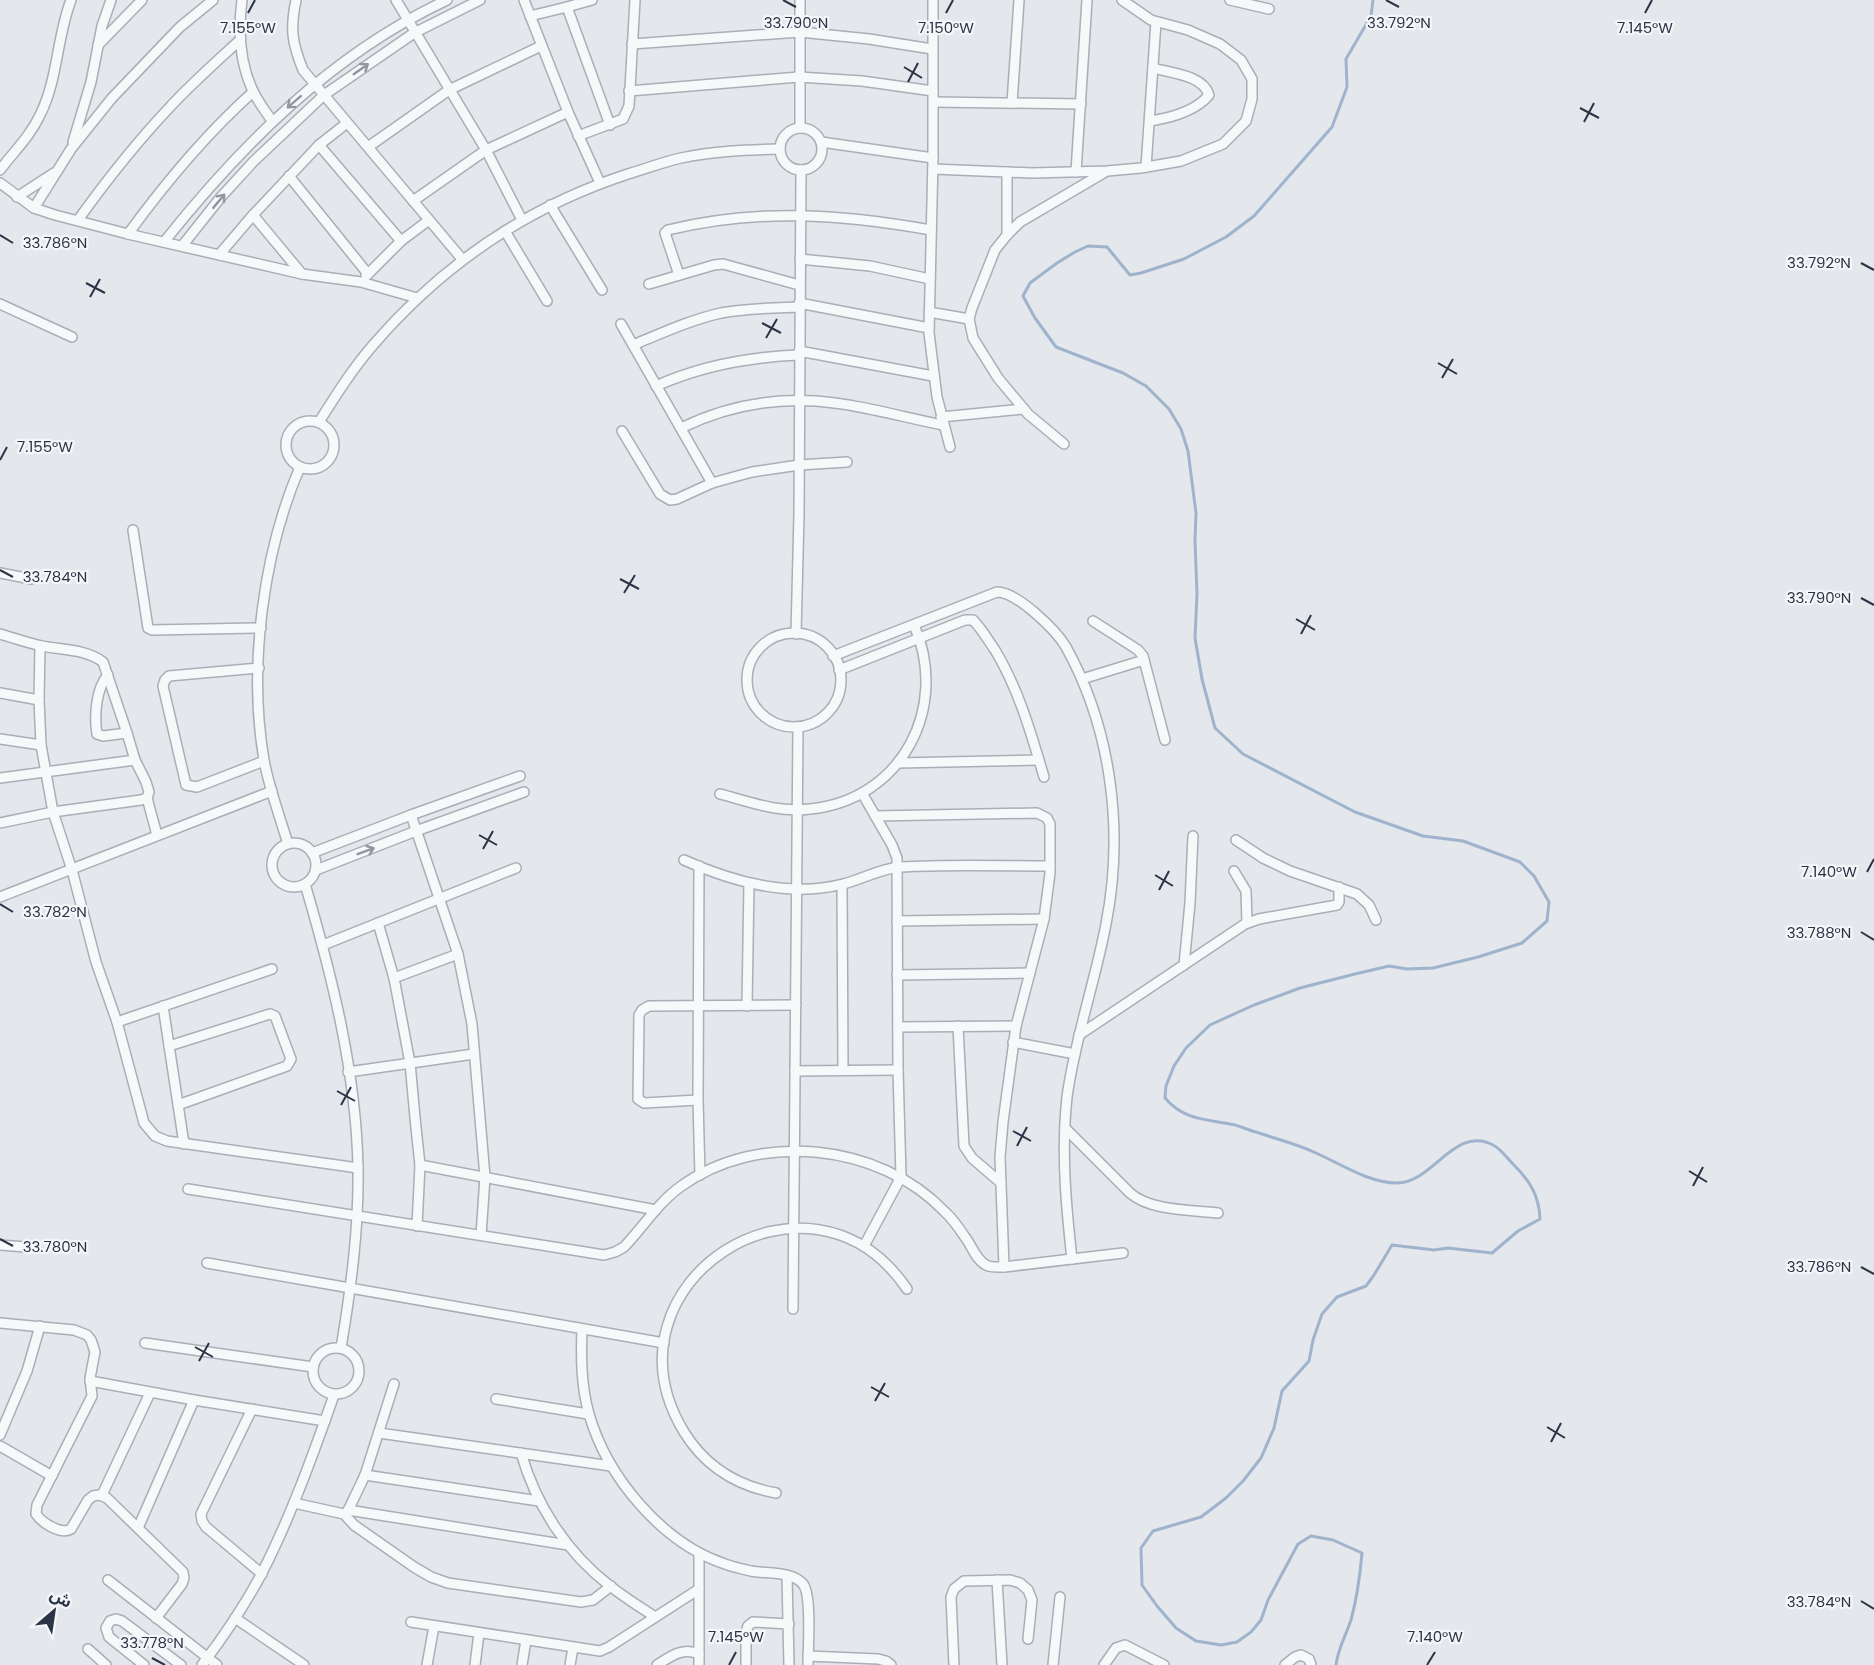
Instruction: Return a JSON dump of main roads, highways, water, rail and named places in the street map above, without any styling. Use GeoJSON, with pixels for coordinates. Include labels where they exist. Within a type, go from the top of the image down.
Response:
{"type":"FeatureCollection","features":[{"type":"Feature","properties":{"kind":"waterway"},"geometry":{"type":"LineString","coordinates":[[1336,1665],[1353,1612],[1362,1553],[1333,1540],[1311,1536],[1298,1544],[1268,1600],[1261,1620],[1251,1632],[1237,1642],[1221,1645],[1196,1641],[1176,1628],[1157,1606],[1142,1585],[1141,1548],[1153,1531],[1201,1517],[1226,1498],[1243,1481],[1261,1458],[1274,1428],[1282,1391],[1309,1361],[1322,1314],[1337,1297],[1366,1286],[1392,1245],[1492,1253],[1518,1231],[1540,1219],[1538,1203],[1524,1176],[1493,1145],[1479,1141],[1467,1142],[1455,1148],[1410,1181],[1387,1182],[1355,1172],[1294,1144],[1237,1125],[1187,1115],[1165,1098],[1166,1086],[1174,1066],[1186,1048],[1210,1025],[1300,988],[1389,966],[1407,969],[1433,968],[1522,943],[1547,921],[1549,902],[1534,876],[1520,862],[1463,841],[1423,836],[1355,812],[1243,754],[1215,728],[1202,679],[1195,638],[1196,513],[1188,451],[1181,429],[1169,409],[1146,386],[1123,373],[1056,347],[1035,318],[1023,296],[1030,283],[1057,263],[1088,246],[1107,247],[1130,275],[1184,259],[1226,237],[1254,216],[1332,127],[1347,87],[1346,59],[1371,16],[1373,0]]}}]}
